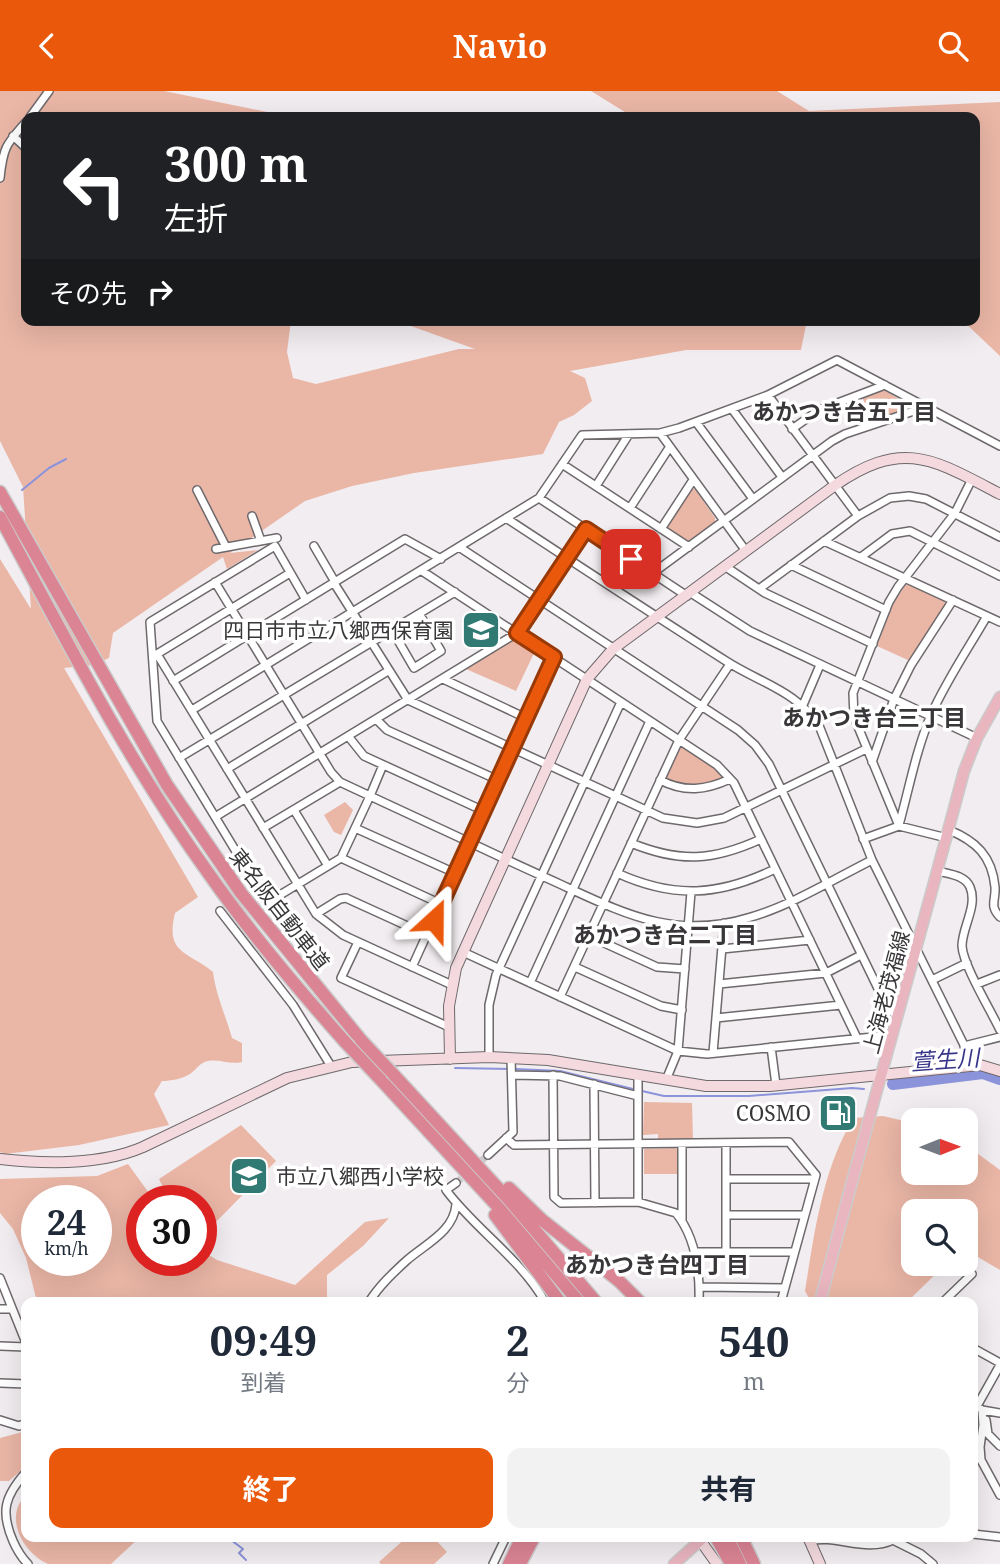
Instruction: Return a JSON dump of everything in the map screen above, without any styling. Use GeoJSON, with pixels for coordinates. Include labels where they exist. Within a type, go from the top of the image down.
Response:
{"type":"FeatureCollection","features":[{"type":"Feature","properties":{"kind":"highway","name":"東名阪自動車道"},"geometry":{"type":"LineString","coordinates":[[0,492],[174,796],[241,893],[361,1040],[387,1077]]}},
{"type":"Feature","properties":{"kind":"highway","name":"東名阪自動車道"},"geometry":{"type":"LineString","coordinates":[[0,517],[153,791],[208,874],[273,958],[346,1043],[387,1077],[540,1235],[592,1297]]}},
{"type":"Feature","properties":{"kind":"highway"},"geometry":{"type":"LineString","coordinates":[[0,532],[48,605]]}},
{"type":"Feature","properties":{"kind":"highway","name":"東名阪自動車道"},"geometry":{"type":"LineString","coordinates":[[424,1117],[575,1297]]}},
{"type":"Feature","properties":{"kind":"highway"},"geometry":{"type":"LineString","coordinates":[[424,1117],[556,1297]]}},
{"type":"Feature","properties":{"kind":"highway"},"geometry":{"type":"LineString","coordinates":[[424,1117],[635,1297]]}},
{"type":"Feature","properties":{"kind":"highway"},"geometry":{"type":"LineString","coordinates":[[509,1564],[520,1542]]}},
{"type":"Feature","properties":{"kind":"highway"},"geometry":{"type":"LineString","coordinates":[[520,1564],[531,1542]]}},
{"type":"Feature","properties":{"kind":"highway"},"geometry":{"type":"LineString","coordinates":[[723,1542],[731,1564]]}},
{"type":"Feature","properties":{"kind":"highway"},"geometry":{"type":"LineString","coordinates":[[724,1542],[740,1564]]}},
{"type":"Feature","properties":{"kind":"highway"},"geometry":{"type":"LineString","coordinates":[[743,1542],[754,1564]]}},
{"type":"Feature","properties":{"kind":"highway"},"geometry":{"type":"LineString","coordinates":[[751,1542],[760,1564]]}},
{"type":"Feature","properties":{"kind":"main road","name":"上海老茂福線"},"geometry":{"type":"LineString","coordinates":[[821,1297],[964,771],[977,738],[1000,697]]}},
{"type":"Feature","properties":{"kind":"main road"},"geometry":{"type":"LineString","coordinates":[[674,1564],[698,1542]]}},
{"type":"Feature","properties":{"kind":"main road"},"geometry":{"type":"LineString","coordinates":[[682,1564],[699,1542]]}},
{"type":"Feature","properties":{"kind":"street"},"geometry":{"type":"LineString","coordinates":[[34,112],[49,91]]}},
{"type":"Feature","properties":{"kind":"street"},"geometry":{"type":"LineString","coordinates":[[0,178],[2,157],[7,143],[21,127]]}},
{"type":"Feature","properties":{"kind":"street"},"geometry":{"type":"LineString","coordinates":[[13,136],[21,143]]}},
{"type":"Feature","properties":{"kind":"street"},"geometry":{"type":"LineString","coordinates":[[192,710],[539,498],[582,435],[660,433],[768,395],[837,360],[1000,446]]}},
{"type":"Feature","properties":{"kind":"street"},"geometry":{"type":"LineString","coordinates":[[792,429],[828,406],[885,385]]}},
{"type":"Feature","properties":{"kind":"street"},"geometry":{"type":"LineString","coordinates":[[768,395],[858,516]]}},
{"type":"Feature","properties":{"kind":"street"},"geometry":{"type":"LineString","coordinates":[[653,573],[812,455],[845,434],[926,407]]}},
{"type":"Feature","properties":{"kind":"street"},"geometry":{"type":"LineString","coordinates":[[732,409],[782,477]]}},
{"type":"Feature","properties":{"kind":"street"},"geometry":{"type":"LineString","coordinates":[[696,422],[753,499]]}},
{"type":"Feature","properties":{"kind":"street"},"geometry":{"type":"LineString","coordinates":[[660,433],[746,551]]}},
{"type":"Feature","properties":{"kind":"street"},"geometry":{"type":"LineString","coordinates":[[596,486],[629,434]]}},
{"type":"Feature","properties":{"kind":"street"},"geometry":{"type":"LineString","coordinates":[[630,508],[669,448]]}},
{"type":"Feature","properties":{"kind":"street"},"geometry":{"type":"LineString","coordinates":[[450,1059],[452,985],[463,952],[587,680],[613,649],[866,465],[906,458],[941,464],[1000,494]]}},
{"type":"Feature","properties":{"kind":"street"},"geometry":{"type":"LineString","coordinates":[[562,464],[689,547]]}},
{"type":"Feature","properties":{"kind":"street"},"geometry":{"type":"LineString","coordinates":[[899,826],[866,749],[853,712],[852,698],[886,610],[905,577],[955,513],[972,479]]}},
{"type":"Feature","properties":{"kind":"street"},"geometry":{"type":"LineString","coordinates":[[661,529],[693,480]]}},
{"type":"Feature","properties":{"kind":"street"},"geometry":{"type":"LineString","coordinates":[[197,490],[226,547]]}},
{"type":"Feature","properties":{"kind":"street"},"geometry":{"type":"LineString","coordinates":[[759,589],[858,516],[884,500],[897,496],[926,499],[1000,537]]}},
{"type":"Feature","properties":{"kind":"street"},"geometry":{"type":"LineString","coordinates":[[539,498],[653,573],[750,631],[977,738]]}},
{"type":"Feature","properties":{"kind":"street"},"geometry":{"type":"LineString","coordinates":[[252,516],[264,552]]}},
{"type":"Feature","properties":{"kind":"street"},"geometry":{"type":"LineString","coordinates":[[506,518],[730,664],[803,705],[820,728],[872,860],[970,1057],[971,1066]]}},
{"type":"Feature","properties":{"kind":"street"},"geometry":{"type":"LineString","coordinates":[[215,817],[517,633],[586,529]]}},
{"type":"Feature","properties":{"kind":"street"},"geometry":{"type":"LineString","coordinates":[[860,557],[887,537],[902,531],[915,532],[1000,576]]}},
{"type":"Feature","properties":{"kind":"street"},"geometry":{"type":"LineString","coordinates":[[216,549],[276,538]]}},
{"type":"Feature","properties":{"kind":"street"},"geometry":{"type":"LineString","coordinates":[[173,681],[405,539],[441,559]]}},
{"type":"Feature","properties":{"kind":"street"},"geometry":{"type":"LineString","coordinates":[[824,541],[1000,622]]}},
{"type":"Feature","properties":{"kind":"street"},"geometry":{"type":"LineString","coordinates":[[306,600],[275,546],[149,622],[155,654],[156,721],[267,901],[341,858],[383,765]]}},
{"type":"Feature","properties":{"kind":"street"},"geometry":{"type":"LineString","coordinates":[[314,546],[408,700],[645,811],[680,823],[724,818],[866,749]]}},
{"type":"Feature","properties":{"kind":"street"},"geometry":{"type":"LineString","coordinates":[[459,547],[701,706],[755,745],[769,764],[887,1007],[899,1017]]}},
{"type":"Feature","properties":{"kind":"street"},"geometry":{"type":"LineString","coordinates":[[791,565],[886,610]]}},
{"type":"Feature","properties":{"kind":"street"},"geometry":{"type":"LineString","coordinates":[[726,567],[759,589],[873,644]]}},
{"type":"Feature","properties":{"kind":"street"},"geometry":{"type":"LineString","coordinates":[[422,571],[717,765],[730,779],[746,808],[857,1038]]}},
{"type":"Feature","properties":{"kind":"street"},"geometry":{"type":"LineString","coordinates":[[155,654],[290,573]]}},
{"type":"Feature","properties":{"kind":"street"},"geometry":{"type":"LineString","coordinates":[[215,582],[340,782],[626,914],[652,922],[689,926],[724,923],[757,915],[872,860]]}},
{"type":"Feature","properties":{"kind":"street"},"geometry":{"type":"LineString","coordinates":[[180,758],[455,592]]}},
{"type":"Feature","properties":{"kind":"street"},"geometry":{"type":"LineString","coordinates":[[872,762],[894,699],[911,664],[953,600]]}},
{"type":"Feature","properties":{"kind":"street"},"geometry":{"type":"LineString","coordinates":[[391,631],[414,668],[441,651],[420,615]]}},
{"type":"Feature","properties":{"kind":"street"},"geometry":{"type":"LineString","coordinates":[[899,826],[912,771],[930,716],[943,689],[988,616]]}},
{"type":"Feature","properties":{"kind":"street"},"geometry":{"type":"LineString","coordinates":[[155,654],[316,914],[336,931],[452,985]]}},
{"type":"Feature","properties":{"kind":"street"},"geometry":{"type":"LineString","coordinates":[[412,967],[554,657]]}},
{"type":"Feature","properties":{"kind":"street"},"geometry":{"type":"LineString","coordinates":[[560,997],[679,740],[730,664]]}},
{"type":"Feature","properties":{"kind":"street"},"geometry":{"type":"LineString","coordinates":[[803,705],[820,664]]}},
{"type":"Feature","properties":{"kind":"street"},"geometry":{"type":"LineString","coordinates":[[228,769],[388,671]]}},
{"type":"Feature","properties":{"kind":"street"},"geometry":{"type":"LineString","coordinates":[[443,679],[526,718]]}},
{"type":"Feature","properties":{"kind":"street"},"geometry":{"type":"LineString","coordinates":[[489,1058],[489,1005],[499,968],[621,702]]}},
{"type":"Feature","properties":{"kind":"street"},"geometry":{"type":"LineString","coordinates":[[376,719],[387,730],[498,780]]}},
{"type":"Feature","properties":{"kind":"street"},"geometry":{"type":"LineString","coordinates":[[530,983],[650,721]]}},
{"type":"Feature","properties":{"kind":"street"},"geometry":{"type":"LineString","coordinates":[[348,736],[360,753],[484,811]]}},
{"type":"Feature","properties":{"kind":"street"},"geometry":{"type":"LineString","coordinates":[[660,780],[679,788],[694,790],[730,779]]}},
{"type":"Feature","properties":{"kind":"street"},"geometry":{"type":"LineString","coordinates":[[264,828],[340,782]]}},
{"type":"Feature","properties":{"kind":"street"},"geometry":{"type":"LineString","coordinates":[[294,810],[328,866]]}},
{"type":"Feature","properties":{"kind":"street"},"geometry":{"type":"LineString","coordinates":[[863,839],[899,826],[962,835],[987,856],[995,889],[992,902],[994,911],[1000,917]]}},
{"type":"Feature","properties":{"kind":"street"},"geometry":{"type":"LineString","coordinates":[[355,828],[455,873]]}},
{"type":"Feature","properties":{"kind":"street"},"geometry":{"type":"LineString","coordinates":[[631,843],[658,853],[687,857],[719,855],[761,839]]}},
{"type":"Feature","properties":{"kind":"street"},"geometry":{"type":"LineString","coordinates":[[341,858],[441,904]]}},
{"type":"Feature","properties":{"kind":"street"},"geometry":{"type":"LineString","coordinates":[[617,873],[655,887],[691,892],[713,891],[742,884],[775,869]]}},
{"type":"Feature","properties":{"kind":"street"},"geometry":{"type":"LineString","coordinates":[[938,871],[962,878],[971,888],[971,904],[962,942],[967,963],[1000,1030]]}},
{"type":"Feature","properties":{"kind":"street"},"geometry":{"type":"LineString","coordinates":[[666,1080],[678,1051],[691,892]]}},
{"type":"Feature","properties":{"kind":"street"},"geometry":{"type":"LineString","coordinates":[[316,914],[346,898],[427,935]]}},
{"type":"Feature","properties":{"kind":"street"},"geometry":{"type":"LineString","coordinates":[[220,911],[293,1005],[331,1066]]}},
{"type":"Feature","properties":{"kind":"street"},"geometry":{"type":"LineString","coordinates":[[713,1053],[724,923]]}},
{"type":"Feature","properties":{"kind":"street"},"geometry":{"type":"LineString","coordinates":[[589,936],[657,967],[685,969]]}},
{"type":"Feature","properties":{"kind":"street"},"geometry":{"type":"LineString","coordinates":[[722,949],[810,940]]}},
{"type":"Feature","properties":{"kind":"street"},"geometry":{"type":"LineString","coordinates":[[358,942],[341,978],[449,1027]]}},
{"type":"Feature","properties":{"kind":"street"},"geometry":{"type":"LineString","coordinates":[[463,952],[678,1051],[713,1053],[894,1035]]}},
{"type":"Feature","properties":{"kind":"street"},"geometry":{"type":"LineString","coordinates":[[719,984],[826,973],[861,955]]}},
{"type":"Feature","properties":{"kind":"street"},"geometry":{"type":"LineString","coordinates":[[932,980],[967,963]]}},
{"type":"Feature","properties":{"kind":"street"},"geometry":{"type":"LineString","coordinates":[[575,967],[661,1006],[682,1010]]}},
{"type":"Feature","properties":{"kind":"street"},"geometry":{"type":"LineString","coordinates":[[977,984],[1000,975]]}},
{"type":"Feature","properties":{"kind":"street"},"geometry":{"type":"LineString","coordinates":[[716,1019],[841,1005]]}},
{"type":"Feature","properties":{"kind":"street"},"geometry":{"type":"LineString","coordinates":[[964,1046],[1000,1037]]}},
{"type":"Feature","properties":{"kind":"street"},"geometry":{"type":"LineString","coordinates":[[771,1047],[776,1085]]}},
{"type":"Feature","properties":{"kind":"street"},"geometry":{"type":"LineString","coordinates":[[0,1159],[90,1160],[118,1155],[142,1147],[287,1078],[331,1066],[380,1060],[489,1058],[512,1068],[594,1084],[638,1088],[666,1080],[728,1087],[776,1085],[971,1066],[986,1066],[1000,1071]]}},
{"type":"Feature","properties":{"kind":"street"},"geometry":{"type":"LineString","coordinates":[[512,1068],[548,1061],[638,1088]]}},
{"type":"Feature","properties":{"kind":"street"},"geometry":{"type":"LineString","coordinates":[[488,1155],[513,1132],[512,1068]]}},
{"type":"Feature","properties":{"kind":"street"},"geometry":{"type":"LineString","coordinates":[[553,1076],[554,1197],[561,1203],[638,1202],[676,1213],[682,1220],[695,1252],[699,1297]]}},
{"type":"Feature","properties":{"kind":"street"},"geometry":{"type":"LineString","coordinates":[[594,1084],[595,1203]]}},
{"type":"Feature","properties":{"kind":"street"},"geometry":{"type":"LineString","coordinates":[[638,1088],[638,1202]]}},
{"type":"Feature","properties":{"kind":"street"},"geometry":{"type":"LineString","coordinates":[[506,1139],[514,1145],[789,1142],[816,1175],[782,1297]]}},
{"type":"Feature","properties":{"kind":"street"},"geometry":{"type":"LineString","coordinates":[[726,1143],[726,1251]]}},
{"type":"Feature","properties":{"kind":"street"},"geometry":{"type":"LineString","coordinates":[[682,1144],[682,1220]]}},
{"type":"Feature","properties":{"kind":"street"},"geometry":{"type":"LineString","coordinates":[[726,1179],[815,1179]]}},
{"type":"Feature","properties":{"kind":"street"},"geometry":{"type":"LineString","coordinates":[[456,1183],[446,1190],[456,1204],[489,1234],[541,1297]]}},
{"type":"Feature","properties":{"kind":"street"},"geometry":{"type":"LineString","coordinates":[[373,1297],[391,1276],[444,1229],[454,1215],[456,1204]]}},
{"type":"Feature","properties":{"kind":"street"},"geometry":{"type":"LineString","coordinates":[[726,1215],[804,1215]]}},
{"type":"Feature","properties":{"kind":"street"},"geometry":{"type":"LineString","coordinates":[[695,1252],[794,1252]]}},
{"type":"Feature","properties":{"kind":"street"},"geometry":{"type":"LineString","coordinates":[[948,1297],[970,1276]]}},
{"type":"Feature","properties":{"kind":"street"},"geometry":{"type":"LineString","coordinates":[[0,1277],[21,1332]]}},
{"type":"Feature","properties":{"kind":"street"},"geometry":{"type":"LineString","coordinates":[[700,1287],[785,1288]]}},
{"type":"Feature","properties":{"kind":"street"},"geometry":{"type":"LineString","coordinates":[[0,1308],[12,1309]]}},
{"type":"Feature","properties":{"kind":"street"},"geometry":{"type":"LineString","coordinates":[[0,1346],[21,1345]]}},
{"type":"Feature","properties":{"kind":"street"},"geometry":{"type":"LineString","coordinates":[[978,1351],[1000,1364],[978,1402]]}},
{"type":"Feature","properties":{"kind":"street"},"geometry":{"type":"LineString","coordinates":[[0,1383],[21,1384]]}},
{"type":"Feature","properties":{"kind":"street"},"geometry":{"type":"LineString","coordinates":[[978,1407],[1000,1413]]}},
{"type":"Feature","properties":{"kind":"street"},"geometry":{"type":"LineString","coordinates":[[978,1411],[988,1434],[1000,1446]]}},
{"type":"Feature","properties":{"kind":"street"},"geometry":{"type":"LineString","coordinates":[[978,1411],[984,1425],[980,1447],[981,1460],[1000,1495]]}},
{"type":"Feature","properties":{"kind":"street"},"geometry":{"type":"LineString","coordinates":[[0,1420],[21,1425]]}},
{"type":"Feature","properties":{"kind":"street"},"geometry":{"type":"LineString","coordinates":[[21,1478],[9,1492],[4,1518],[18,1552],[28,1564]]}},
{"type":"Feature","properties":{"kind":"street"},"geometry":{"type":"LineString","coordinates":[[978,1535],[1000,1537]]}},
{"type":"Feature","properties":{"kind":"street"},"geometry":{"type":"LineString","coordinates":[[493,1564],[504,1542]]}},
{"type":"Feature","properties":{"kind":"street"},"geometry":{"type":"LineString","coordinates":[[704,1542],[717,1564]]}},
{"type":"Feature","properties":{"kind":"street"},"geometry":{"type":"LineString","coordinates":[[810,1542],[820,1564]]}},
{"type":"Feature","properties":{"kind":"street"},"geometry":{"type":"LineString","coordinates":[[837,1542],[876,1545],[886,1542]]}},
{"type":"Feature","properties":{"kind":"street"},"geometry":{"type":"LineString","coordinates":[[897,1542],[920,1554],[929,1564]]}},
{"type":"Feature","properties":{"kind":"shaded area"},"geometry":{"type":"Polygon","coordinates":[[[0,91],[164,91],[267,112],[21,112],[21,326],[290,326],[287,352],[293,378],[316,384],[459,349],[475,349],[411,326],[806,326],[801,350],[686,350],[570,371],[585,378],[592,401],[574,415],[559,422],[543,454],[414,473],[352,486],[305,501],[230,553],[258,550],[227,569],[223,557],[113,633],[109,658],[93,665],[64,668],[198,897],[175,913],[173,937],[180,950],[213,972],[232,1038],[242,1043],[242,1062],[208,1061],[187,1076],[162,1081],[154,1094],[169,1125],[79,1145],[5,1154],[0,1152],[0,559],[31,609],[23,487],[0,441],[0,91]]]}},
{"type":"Feature","properties":{"kind":"shaded area"},"geometry":{"type":"Polygon","coordinates":[[[591,91],[777,91],[809,111],[1000,102],[1000,356],[968,326],[980,326],[980,112],[625,112],[591,91]]]}},
{"type":"Feature","properties":{"kind":"shaded area"},"geometry":{"type":"Polygon","coordinates":[[[878,390],[908,404],[908,409],[871,422],[862,396],[878,390]]]}},
{"type":"Feature","properties":{"kind":"shaded area"},"geometry":{"type":"Polygon","coordinates":[[[691,489],[695,489],[715,518],[715,523],[697,538],[688,540],[667,530],[666,525],[691,489]]]}},
{"type":"Feature","properties":{"kind":"shaded area"},"geometry":{"type":"Polygon","coordinates":[[[910,584],[944,600],[946,604],[910,661],[877,646],[892,606],[905,585],[910,584]]]}},
{"type":"Feature","properties":{"kind":"shaded area"},"geometry":{"type":"Polygon","coordinates":[[[516,638],[536,649],[516,691],[466,669],[516,638]]]}},
{"type":"Feature","properties":{"kind":"shaded area"},"geometry":{"type":"Polygon","coordinates":[[[682,746],[713,766],[723,775],[723,779],[694,786],[666,780],[679,747],[682,746]]]}},
{"type":"Feature","properties":{"kind":"shaded area"},"geometry":{"type":"Polygon","coordinates":[[[345,802],[353,810],[341,835],[334,832],[324,815],[345,802]]]}},
{"type":"Feature","properties":{"kind":"shaded area"},"geometry":{"type":"Polygon","coordinates":[[[644,1102],[692,1103],[693,1140],[658,1140],[658,1134],[643,1135],[644,1102]]]}},
{"type":"Feature","properties":{"kind":"shaded area"},"geometry":{"type":"Polygon","coordinates":[[[883,1116],[901,1120],[901,1185],[978,1185],[978,1154],[1000,1170],[1000,1270],[978,1257],[978,1199],[901,1199],[901,1276],[934,1276],[912,1297],[808,1297],[805,1291],[816,1224],[827,1179],[843,1137],[854,1118],[883,1116]]]}},
{"type":"Feature","properties":{"kind":"shaded area"},"geometry":{"type":"Polygon","coordinates":[[[241,1125],[276,1161],[217,1221],[217,1185],[162,1185],[159,1179],[241,1125]]]}},
{"type":"Feature","properties":{"kind":"shaded area"},"geometry":{"type":"Polygon","coordinates":[[[676,1148],[679,1152],[679,1174],[644,1174],[644,1149],[676,1148]]]}},
{"type":"Feature","properties":{"kind":"shaded area"},"geometry":{"type":"Polygon","coordinates":[[[128,1164],[143,1185],[126,1185],[126,1276],[217,1276],[217,1260],[295,1285],[365,1222],[389,1218],[363,1246],[327,1275],[327,1297],[36,1297],[30,1276],[112,1276],[112,1185],[21,1185],[21,1247],[13,1229],[0,1213],[0,1179],[97,1176],[128,1164]]]}},
{"type":"Feature","properties":{"kind":"shaded area"},"geometry":{"type":"Polygon","coordinates":[[[21,1432],[21,1470],[9,1481],[0,1481],[0,1438],[21,1432]]]}},
{"type":"Feature","properties":{"kind":"shaded area"},"geometry":{"type":"Polygon","coordinates":[[[21,1501],[21,1538],[16,1524],[21,1501]]]}},
{"type":"Feature","properties":{"kind":"shaded area"},"geometry":{"type":"Polygon","coordinates":[[[135,1542],[111,1564],[48,1564],[31,1552],[24,1543],[135,1542]]]}},
{"type":"Feature","properties":{"kind":"shaded area"},"geometry":{"type":"Polygon","coordinates":[[[401,1542],[438,1542],[447,1552],[434,1564],[379,1562],[401,1542]]]}},
{"type":"Feature","properties":{"kind":"waterway"},"geometry":{"type":"LineString","coordinates":[[22,490],[49,468],[66,459]]}},
{"type":"Feature","properties":{"kind":"waterway"},"geometry":{"type":"LineString","coordinates":[[455,1068],[510,1069]]}},
{"type":"Feature","properties":{"kind":"waterway"},"geometry":{"type":"LineString","coordinates":[[515,1069],[560,1071],[637,1090]]}},
{"type":"Feature","properties":{"kind":"waterway","name":"萱生川"},"geometry":{"type":"LineString","coordinates":[[893,1084],[983,1073],[1000,1079]]}},
{"type":"Feature","properties":{"kind":"waterway"},"geometry":{"type":"LineString","coordinates":[[642,1091],[664,1096],[749,1096],[864,1089]]}},
{"type":"Feature","properties":{"kind":"waterway"},"geometry":{"type":"LineString","coordinates":[[234,1542],[243,1549],[239,1553],[246,1560]]}},
{"type":"Feature","properties":{"kind":"tunnel"},"geometry":{"type":"LineString","coordinates":[[456,1183],[488,1155]]}},
{"type":"Feature","properties":{"kind":"place","name":"四日市市立八郷西保育園"},"geometry":{"type":"Point","coordinates":[481,630]}},
{"type":"Feature","properties":{"kind":"place","name":"COSMO"},"geometry":{"type":"Point","coordinates":[838,1113]}},
{"type":"Feature","properties":{"kind":"place","name":"市立八郷西小学校"},"geometry":{"type":"Point","coordinates":[249,1176]}},
{"type":"Feature","properties":{"kind":"district","name":"あかつき台五丁目"},"geometry":{"type":"Point","coordinates":[844,411]}},
{"type":"Feature","properties":{"kind":"district","name":"あかつき台三丁目"},"geometry":{"type":"Point","coordinates":[874,717]}},
{"type":"Feature","properties":{"kind":"district","name":"あかつき台二丁目"},"geometry":{"type":"Point","coordinates":[665,934]}},
{"type":"Feature","properties":{"kind":"district","name":"あかつき台四丁目"},"geometry":{"type":"Point","coordinates":[657,1264]}},
{"type":"Feature","properties":{"kind":"route"},"geometry":{"type":"LineString","coordinates":[[434,920],[554,657],[517,633],[586,529],[631,559]]}}]}
